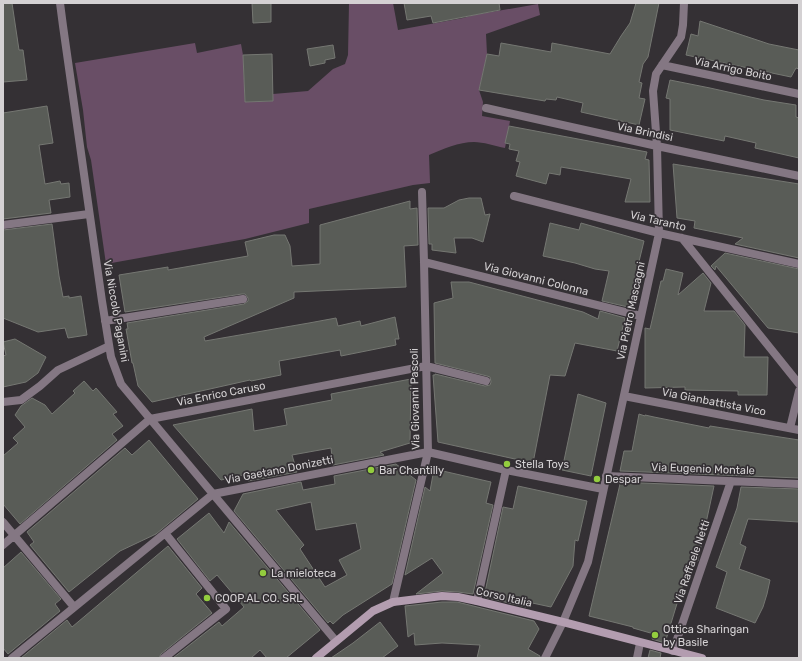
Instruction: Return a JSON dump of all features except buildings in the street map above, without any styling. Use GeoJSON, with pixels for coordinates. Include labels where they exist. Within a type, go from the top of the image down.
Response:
{"type":"FeatureCollection","features":[{"type":"Feature","properties":{"kind":"main road","name":"Corso Italia"},"geometry":{"type":"LineString","coordinates":[[316,658],[373,611],[393,602],[442,596],[458,597],[477,601],[702,658]]}},
{"type":"Feature","properties":{"kind":"street","name":"Via Niccolò Paganini"},"geometry":{"type":"LineString","coordinates":[[60,3],[109,346],[111,357],[121,384],[336,641]]}},
{"type":"Feature","properties":{"kind":"street","name":"Via Pietro Mascagni"},"geometry":{"type":"LineString","coordinates":[[545,658],[563,622],[588,562],[659,233],[657,146],[653,91],[656,74],[681,37],[684,3]]}},
{"type":"Feature","properties":{"kind":"street","name":"Via Arrigo Boito"},"geometry":{"type":"LineString","coordinates":[[662,65],[799,94]]}},
{"type":"Feature","properties":{"kind":"street","name":"Via Brindisi"},"geometry":{"type":"LineString","coordinates":[[486,108],[799,176]]}},
{"type":"Feature","properties":{"kind":"street","name":"Via Giovanni Pascoli"},"geometry":{"type":"LineString","coordinates":[[393,602],[428,452],[422,192]]}},
{"type":"Feature","properties":{"kind":"street","name":"Via Taranto"},"geometry":{"type":"LineString","coordinates":[[514,196],[659,233],[799,264]]}},
{"type":"Feature","properties":{"kind":"street"},"geometry":{"type":"LineString","coordinates":[[3,225],[90,214]]}},
{"type":"Feature","properties":{"kind":"street"},"geometry":{"type":"LineString","coordinates":[[682,238],[799,384]]}},
{"type":"Feature","properties":{"kind":"street","name":"Via Giovanni Colonna"},"geometry":{"type":"LineString","coordinates":[[424,262],[641,316]]}},
{"type":"Feature","properties":{"kind":"street"},"geometry":{"type":"LineString","coordinates":[[105,321],[243,299]]}},
{"type":"Feature","properties":{"kind":"street"},"geometry":{"type":"LineString","coordinates":[[3,402],[21,400],[58,370],[109,346]]}},
{"type":"Feature","properties":{"kind":"street","name":"Via Enrico Caruso"},"geometry":{"type":"LineString","coordinates":[[3,544],[150,419],[426,366],[486,381]]}},
{"type":"Feature","properties":{"kind":"street"},"geometry":{"type":"LineString","coordinates":[[790,428],[799,391]]}},
{"type":"Feature","properties":{"kind":"street","name":"Via Gianbattista Vico"},"geometry":{"type":"LineString","coordinates":[[624,396],[799,430]]}},
{"type":"Feature","properties":{"kind":"street","name":"Via Gaetano Donizetti"},"geometry":{"type":"LineString","coordinates":[[12,658],[213,494],[428,452],[506,470],[603,489]]}},
{"type":"Feature","properties":{"kind":"street"},"geometry":{"type":"LineString","coordinates":[[477,601],[506,470]]}},
{"type":"Feature","properties":{"kind":"street","name":"Via Eugenio Montale"},"geometry":{"type":"LineString","coordinates":[[606,476],[799,484]]}},
{"type":"Feature","properties":{"kind":"street","name":"Via Raffaele Netti"},"geometry":{"type":"LineString","coordinates":[[673,651],[731,481]]}},
{"type":"Feature","properties":{"kind":"street"},"geometry":{"type":"LineString","coordinates":[[3,522],[74,607]]}},
{"type":"Feature","properties":{"kind":"street"},"geometry":{"type":"LineString","coordinates":[[164,658],[226,609],[165,533]]}},
{"type":"Feature","properties":{"kind":"street"},"geometry":{"type":"LineString","coordinates":[[637,658],[640,643]]}},
{"type":"Feature","properties":{"kind":"shaded area"},"geometry":{"type":"Polygon","coordinates":[[[349,3],[393,3],[398,30],[538,4],[540,15],[486,34],[487,54],[479,90],[483,102],[482,116],[510,121],[505,148],[474,142],[463,143],[445,148],[429,155],[430,183],[413,185],[309,209],[309,223],[245,239],[106,264],[75,63],[195,43],[197,53],[241,44],[243,55],[245,102],[273,101],[273,94],[308,91],[333,69],[345,64],[348,55],[349,3]]]}},
{"type":"Feature","properties":{"kind":"place","name":"Stella Toys"},"geometry":{"type":"Point","coordinates":[507,464]}},
{"type":"Feature","properties":{"kind":"place","name":"Bar Chantilly"},"geometry":{"type":"Point","coordinates":[371,470]}},
{"type":"Feature","properties":{"kind":"place","name":"Despar"},"geometry":{"type":"Point","coordinates":[597,479]}},
{"type":"Feature","properties":{"kind":"place","name":"La mieloteca"},"geometry":{"type":"Point","coordinates":[263,573]}},
{"type":"Feature","properties":{"kind":"place","name":"COOP.AL CO. SRL"},"geometry":{"type":"Point","coordinates":[207,598]}},
{"type":"Feature","properties":{"kind":"place","name":"Ottica Sharingan by Basile"},"geometry":{"type":"Point","coordinates":[655,635]}}]}
